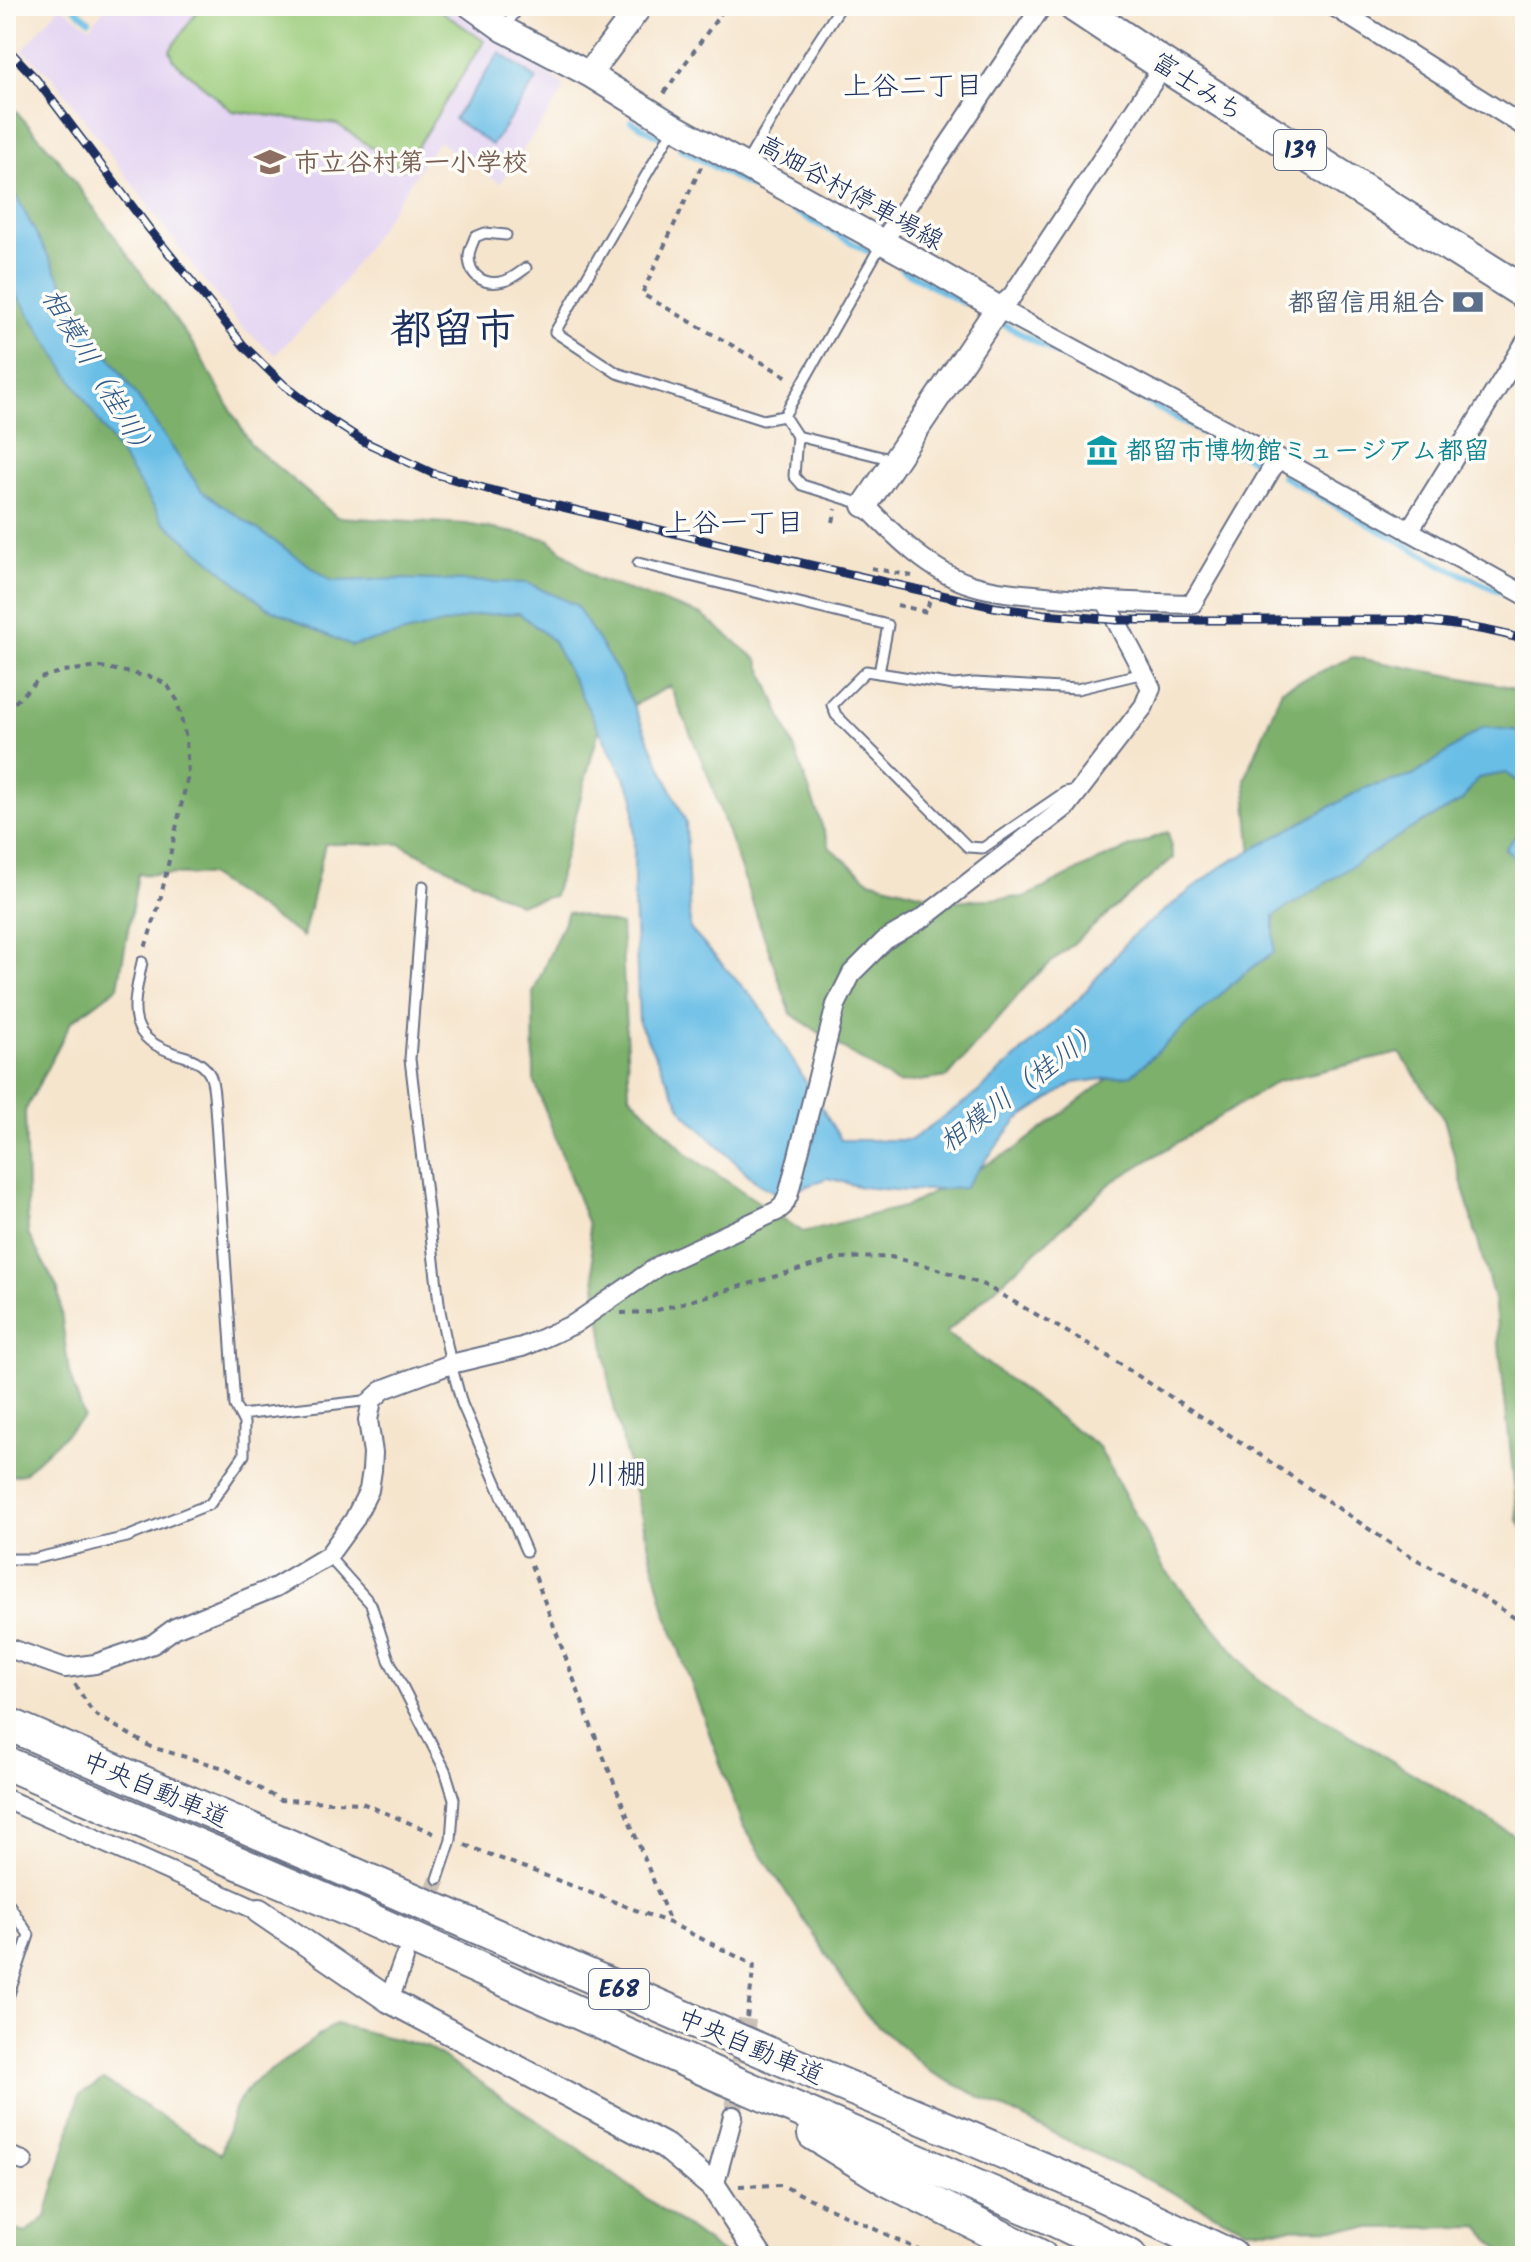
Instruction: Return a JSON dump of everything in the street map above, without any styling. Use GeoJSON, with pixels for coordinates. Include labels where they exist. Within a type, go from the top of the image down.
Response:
{"type":"FeatureCollection","features":[{"type":"Feature","properties":{"kind":"highway","name":"富士みち"},"geometry":{"type":"LineString","coordinates":[[1075,6],[1525,293]]}},
{"type":"Feature","properties":{"kind":"highway","name":"中央自動車道"},"geometry":{"type":"LineString","coordinates":[[6,1723],[758,2049],[1072,2181],[1231,2256]]}},
{"type":"Feature","properties":{"kind":"highway","name":"中央自動車道"},"geometry":{"type":"LineString","coordinates":[[6,1763],[362,1916],[720,2076],[1048,2217],[1130,2256]]}},
{"type":"Feature","properties":{"kind":"highway"},"geometry":{"type":"LineString","coordinates":[[720,2076],[888,2180],[1040,2256]]}},
{"type":"Feature","properties":{"kind":"main road","name":"高畑谷村停車場線"},"geometry":{"type":"LineString","coordinates":[[471,6],[503,29],[589,74],[675,127],[998,308]]}},
{"type":"Feature","properties":{"kind":"main road"},"geometry":{"type":"LineString","coordinates":[[589,74],[640,6]]}},
{"type":"Feature","properties":{"kind":"main road"},"geometry":{"type":"LineString","coordinates":[[865,505],[998,308]]}},
{"type":"Feature","properties":{"kind":"main road"},"geometry":{"type":"LineString","coordinates":[[259,1911],[389,2000],[665,2146],[714,2187],[759,2256]]}},
{"type":"Feature","properties":{"kind":"street"},"geometry":{"type":"LineString","coordinates":[[882,243],[1042,6]]}},
{"type":"Feature","properties":{"kind":"street"},"geometry":{"type":"LineString","coordinates":[[1333,6],[1525,127]]}},
{"type":"Feature","properties":{"kind":"street"},"geometry":{"type":"LineString","coordinates":[[1164,65],[1012,296],[998,308],[1525,595]]}},
{"type":"Feature","properties":{"kind":"street"},"geometry":{"type":"LineString","coordinates":[[1409,531],[1525,343]]}},
{"type":"Feature","properties":{"kind":"street"},"geometry":{"type":"LineString","coordinates":[[865,505],[895,537],[936,567],[971,584],[1017,593],[1107,603],[1192,604],[1278,458]]}},
{"type":"Feature","properties":{"kind":"street"},"geometry":{"type":"LineString","coordinates":[[6,1647],[65,1668],[95,1664],[153,1644],[175,1628],[276,1587],[328,1556],[354,1520],[369,1490],[373,1453],[368,1420],[372,1400],[384,1389],[451,1364],[522,1347],[574,1324],[660,1265],[783,1206],[836,1005],[852,973],[885,940],[923,918],[1067,806],[1144,706],[1151,688],[1107,603]]}},
{"type":"Feature","properties":{"kind":"street"},"geometry":{"type":"LineString","coordinates":[[6,1799],[259,1911]]}},
{"type":"Feature","properties":{"kind":"street"},"geometry":{"type":"LineString","coordinates":[[389,2000],[404,1959]]}},
{"type":"Feature","properties":{"kind":"street"},"geometry":{"type":"LineString","coordinates":[[714,2187],[733,2116]]}},
{"type":"Feature","properties":{"kind":"lane"},"geometry":{"type":"LineString","coordinates":[[503,29],[520,6]]}},
{"type":"Feature","properties":{"kind":"lane"},"geometry":{"type":"LineString","coordinates":[[745,165],[841,6]]}},
{"type":"Feature","properties":{"kind":"lane"},"geometry":{"type":"LineString","coordinates":[[675,127],[555,332],[617,373],[763,420],[784,416],[882,243]]}},
{"type":"Feature","properties":{"kind":"lane"},"geometry":{"type":"LineString","coordinates":[[506,235],[485,233],[475,237],[469,255],[472,270],[479,279],[491,283],[507,280],[526,268]]}},
{"type":"Feature","properties":{"kind":"lane"},"geometry":{"type":"LineString","coordinates":[[784,416],[797,436],[794,476],[802,485],[865,505]]}},
{"type":"Feature","properties":{"kind":"lane"},"geometry":{"type":"LineString","coordinates":[[797,436],[894,460]]}},
{"type":"Feature","properties":{"kind":"lane"},"geometry":{"type":"LineString","coordinates":[[638,563],[888,625],[879,673]]}},
{"type":"Feature","properties":{"kind":"lane"},"geometry":{"type":"LineString","coordinates":[[1080,789],[1065,792],[983,848],[968,847],[836,715],[832,705],[866,671],[954,685],[975,683],[1077,689],[1144,673]]}},
{"type":"Feature","properties":{"kind":"lane"},"geometry":{"type":"LineString","coordinates":[[423,886],[410,1059],[440,1311],[462,1404],[526,1551]]}},
{"type":"Feature","properties":{"kind":"lane"},"geometry":{"type":"LineString","coordinates":[[6,1559],[33,1559],[127,1537],[210,1504],[244,1455],[244,1423],[235,1406],[211,1076],[196,1060],[163,1050],[144,1037],[135,1021],[142,962]]}},
{"type":"Feature","properties":{"kind":"lane"},"geometry":{"type":"LineString","coordinates":[[240,1415],[372,1400]]}},
{"type":"Feature","properties":{"kind":"lane"},"geometry":{"type":"LineString","coordinates":[[328,1556],[371,1604],[389,1660],[445,1770],[454,1799],[451,1840],[438,1879]]}},
{"type":"Feature","properties":{"kind":"lane"},"geometry":{"type":"LineString","coordinates":[[6,1900],[29,1935],[6,2003]]}},
{"type":"Feature","properties":{"kind":"path"},"geometry":{"type":"LineString","coordinates":[[651,112],[726,6]]}},
{"type":"Feature","properties":{"kind":"path"},"geometry":{"type":"LineString","coordinates":[[701,165],[642,294],[802,385]]}},
{"type":"Feature","properties":{"kind":"path"},"geometry":{"type":"LineString","coordinates":[[871,568],[918,578]]}},
{"type":"Feature","properties":{"kind":"path"},"geometry":{"type":"LineString","coordinates":[[897,605],[927,612],[934,581]]}},
{"type":"Feature","properties":{"kind":"path"},"geometry":{"type":"LineString","coordinates":[[6,711],[40,678],[63,671],[101,667],[156,678],[168,686],[177,700],[186,739],[188,775],[159,905],[142,962]]}},
{"type":"Feature","properties":{"kind":"path"},"geometry":{"type":"LineString","coordinates":[[628,1314],[651,1312],[839,1258],[891,1257],[936,1268],[984,1285],[1092,1346],[1400,1550],[1485,1598],[1525,1625]]}},
{"type":"Feature","properties":{"kind":"path"},"geometry":{"type":"LineString","coordinates":[[526,1551],[590,1723],[670,1923]]}},
{"type":"Feature","properties":{"kind":"path"},"geometry":{"type":"LineString","coordinates":[[65,1668],[93,1713],[151,1747],[224,1768],[280,1800],[362,1803],[670,1923],[754,1965],[747,2019]]}},
{"type":"Feature","properties":{"kind":"path"},"geometry":{"type":"LineString","coordinates":[[714,2187],[781,2185],[932,2256]]}},
{"type":"Feature","properties":{"kind":"shaded area","name":"市立谷村第一小学校"},"geometry":{"type":"Polygon","coordinates":[[[60,6],[90,27],[106,6],[446,6],[564,84],[562,94],[500,183],[438,141],[336,292],[275,355],[241,326],[56,81],[23,50],[60,6]]]}},
{"type":"Feature","properties":{"kind":"green space"},"geometry":{"type":"Polygon","coordinates":[[[201,6],[434,6],[484,41],[403,169],[337,124],[232,111],[174,61],[170,50],[201,6]]]}},
{"type":"Feature","properties":{"kind":"green space"},"geometry":{"type":"Polygon","coordinates":[[[6,100],[55,155],[195,347],[251,445],[337,517],[466,524],[548,539],[596,579],[702,615],[758,660],[830,848],[869,880],[950,901],[1026,897],[1099,860],[1168,832],[1173,858],[1032,979],[948,1077],[898,1084],[791,1014],[707,772],[670,686],[601,722],[554,896],[519,904],[400,844],[325,844],[303,937],[208,875],[138,874],[118,987],[71,1022],[25,1111],[28,1234],[58,1289],[69,1373],[84,1417],[23,1474],[6,1477],[6,100]]]}},
{"type":"Feature","properties":{"kind":"green space"},"geometry":{"type":"Polygon","coordinates":[[[1353,657],[1505,686],[1525,694],[1525,1532],[1518,1520],[1494,1299],[1444,1119],[1400,1053],[1278,1081],[1111,1183],[946,1333],[1099,1447],[1164,1569],[1258,1679],[1525,1842],[1525,2256],[1504,2256],[1479,2227],[1246,2229],[930,2072],[865,2014],[742,1824],[665,1611],[611,1394],[588,1225],[534,1080],[533,993],[568,912],[621,925],[629,1094],[688,1155],[803,1232],[907,1206],[1014,1150],[1172,1030],[1258,922],[1245,779],[1282,689],[1353,657]]]}},
{"type":"Feature","properties":{"kind":"green space"},"geometry":{"type":"Polygon","coordinates":[[[335,2024],[427,2047],[569,2142],[726,2256],[6,2256],[6,2227],[26,2233],[46,2217],[79,2096],[103,2080],[221,2154],[234,2109],[249,2086],[335,2024]]]}},
{"type":"Feature","properties":{"kind":"water"},"geometry":{"type":"Polygon","coordinates":[[[500,53],[537,79],[492,145],[454,119],[500,53]]]}},
{"type":"Feature","properties":{"kind":"water","name":"相模川（桂川）"},"geometry":{"type":"Polygon","coordinates":[[[6,177],[73,303],[202,491],[332,581],[401,579],[527,583],[576,605],[619,674],[686,822],[690,929],[760,1006],[841,1140],[911,1140],[977,1093],[1078,1000],[1132,936],[1219,868],[1364,788],[1413,776],[1483,727],[1522,731],[1525,734],[1525,786],[1506,773],[1478,778],[1462,801],[1407,831],[1274,916],[1274,952],[1242,975],[1132,1075],[1074,1083],[1017,1120],[964,1188],[905,1191],[861,1187],[828,1178],[781,1196],[757,1183],[684,1113],[639,1023],[634,796],[552,640],[519,613],[479,615],[351,646],[266,607],[164,522],[6,278],[6,177]]]}},
{"type":"Feature","properties":{"kind":"water"},"geometry":{"type":"Polygon","coordinates":[[[1525,824],[1525,867],[1505,849],[1525,824]]]}},
{"type":"Feature","properties":{"kind":"waterway"},"geometry":{"type":"LineString","coordinates":[[72,6],[89,20]]}},
{"type":"Feature","properties":{"kind":"waterway"},"geometry":{"type":"LineString","coordinates":[[631,121],[658,136]]}},
{"type":"Feature","properties":{"kind":"waterway"},"geometry":{"type":"LineString","coordinates":[[680,148],[867,251]]}},
{"type":"Feature","properties":{"kind":"waterway"},"geometry":{"type":"LineString","coordinates":[[901,269],[963,303]]}},
{"type":"Feature","properties":{"kind":"waterway"},"geometry":{"type":"LineString","coordinates":[[1005,325],[1260,464]]}},
{"type":"Feature","properties":{"kind":"waterway"},"geometry":{"type":"LineString","coordinates":[[1282,476],[1442,565],[1505,594]]}},
{"type":"Feature","properties":{"kind":"tunnel"},"geometry":{"type":"LineString","coordinates":[[409,1946],[438,1879]]}},
{"type":"Feature","properties":{"kind":"tunnel"},"geometry":{"type":"LineString","coordinates":[[733,2116],[747,2019]]}},
{"type":"Feature","properties":{"kind":"railway"},"geometry":{"type":"LineString","coordinates":[[6,47],[36,79],[150,230],[244,346],[284,385],[326,417],[365,442],[432,473],[494,491],[994,607],[1117,620],[1407,620],[1496,632],[1525,640]]}},
{"type":"Feature","properties":{"kind":"place","name":"市立谷村第一小学校"},"geometry":{"type":"Point","coordinates":[270,162]}},
{"type":"Feature","properties":{"kind":"place","name":"都留信用組合"},"geometry":{"type":"Point","coordinates":[1468,302]}},
{"type":"Feature","properties":{"kind":"place","name":"都留市博物館ミュージアム都留"},"geometry":{"type":"Point","coordinates":[1102,450]}},
{"type":"Feature","properties":{"kind":"district","name":"上谷二丁目"},"geometry":{"type":"Point","coordinates":[913,85]}},
{"type":"Feature","properties":{"kind":"district","name":"都留市"},"geometry":{"type":"Point","coordinates":[453,328]}},
{"type":"Feature","properties":{"kind":"district","name":"上谷一丁目"},"geometry":{"type":"Point","coordinates":[734,522]}},
{"type":"Feature","properties":{"kind":"district","name":"川棚"},"geometry":{"type":"Point","coordinates":[617,1474]}}]}
